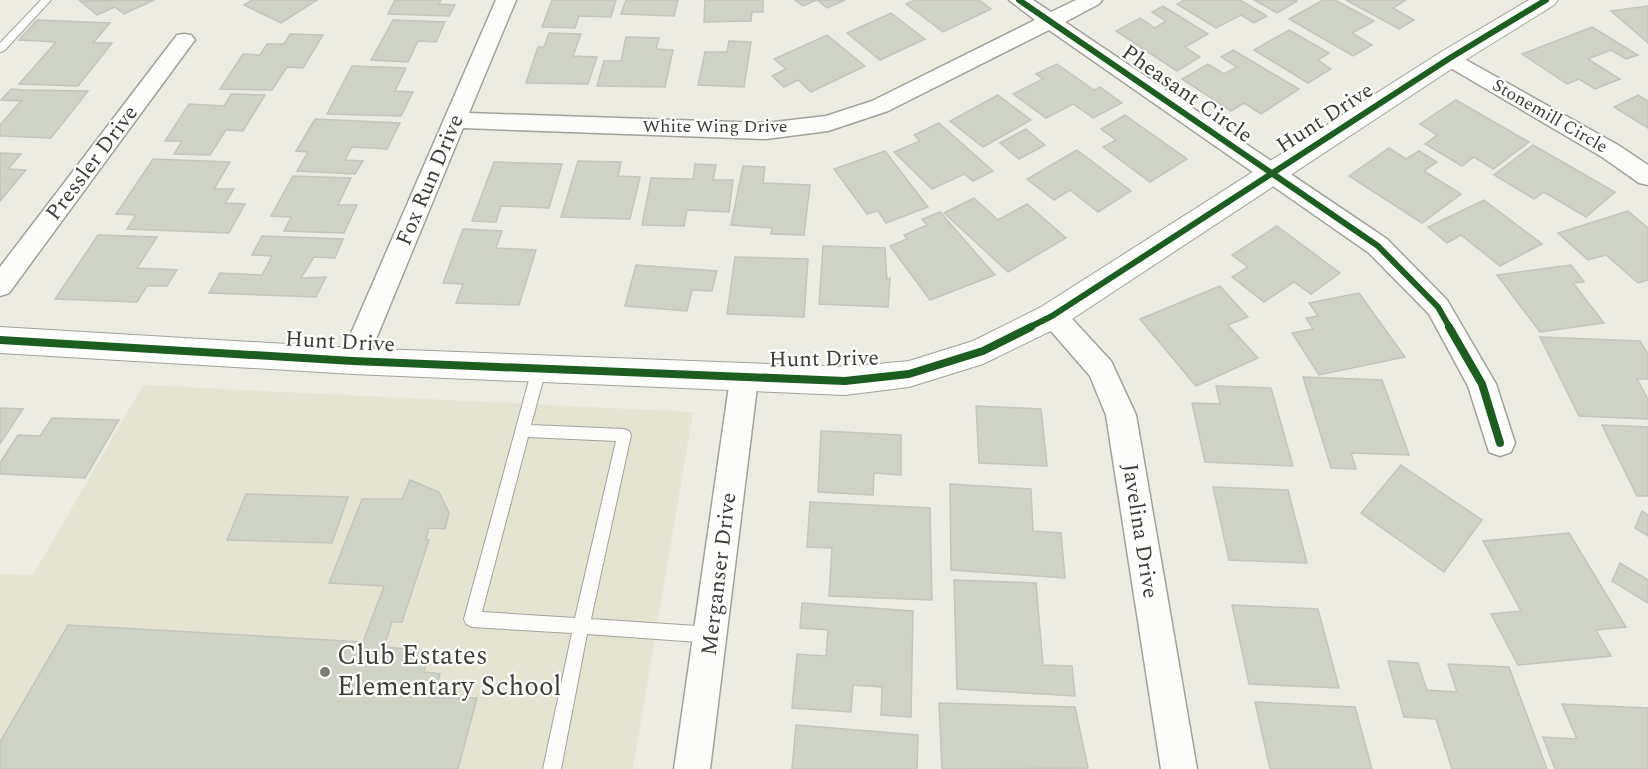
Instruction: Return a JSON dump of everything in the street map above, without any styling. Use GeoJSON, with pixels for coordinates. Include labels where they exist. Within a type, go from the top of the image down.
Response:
{"type":"FeatureCollection","features":[{"type":"Feature","properties":{"kind":"street","name":"Fox Run Drive"},"geometry":{"type":"LineString","coordinates":[[353,361],[506,0]]}},
{"type":"Feature","properties":{"kind":"street","name":"Pheasant Circle"},"geometry":{"type":"LineString","coordinates":[[1019,0],[1378,246],[1438,307],[1482,384],[1500,443]]}},
{"type":"Feature","properties":{"kind":"street","name":"White Wing Drive"},"geometry":{"type":"LineString","coordinates":[[455,120],[766,130],[828,123],[880,106],[1092,0]]}},
{"type":"Feature","properties":{"kind":"street","name":"Hunt Drive"},"geometry":{"type":"LineString","coordinates":[[0,340],[353,361],[744,379],[845,381],[909,374],[982,351],[1052,316],[1450,58],[1546,0]]}},
{"type":"Feature","properties":{"kind":"street","name":"Pressler Drive"},"geometry":{"type":"LineString","coordinates":[[0,286],[184,40]]}},
{"type":"Feature","properties":{"kind":"street","name":"Stonemill Circle"},"geometry":{"type":"LineString","coordinates":[[1450,58],[1610,151],[1648,177]]}},
{"type":"Feature","properties":{"kind":"street","name":"Javelina Drive"},"geometry":{"type":"LineString","coordinates":[[1052,316],[1101,369],[1121,415],[1179,769]]}},
{"type":"Feature","properties":{"kind":"street","name":"Merganser Drive"},"geometry":{"type":"LineString","coordinates":[[692,769],[712,635],[744,379]]}},
{"type":"Feature","properties":{"kind":"lane"},"geometry":{"type":"LineString","coordinates":[[0,49],[46,0]]}},
{"type":"Feature","properties":{"kind":"lane"},"geometry":{"type":"LineString","coordinates":[[538,369],[472,619],[712,635]]}},
{"type":"Feature","properties":{"kind":"lane"},"geometry":{"type":"LineString","coordinates":[[522,431],[624,435],[552,769]]}},
{"type":"Feature","properties":{"kind":"shaded area","name":"Club Estates Elementary School"},"geometry":{"type":"Polygon","coordinates":[[[143,385],[693,412],[633,769],[0,769],[0,574],[33,575],[143,385]]]}},
{"type":"Feature","properties":{"kind":"building"},"geometry":{"type":"Polygon","coordinates":[[[154,0],[124,14],[115,7],[97,15],[80,1],[154,0]]]}},
{"type":"Feature","properties":{"kind":"building"},"geometry":{"type":"Polygon","coordinates":[[[252,0],[317,0],[281,23],[244,5],[252,0]]]}},
{"type":"Feature","properties":{"kind":"building"},"geometry":{"type":"Polygon","coordinates":[[[395,0],[441,0],[439,4],[455,5],[449,16],[388,14],[395,0]]]}},
{"type":"Feature","properties":{"kind":"building"},"geometry":{"type":"Polygon","coordinates":[[[552,0],[616,0],[611,17],[579,16],[575,28],[542,27],[552,0]]]}},
{"type":"Feature","properties":{"kind":"building"},"geometry":{"type":"Polygon","coordinates":[[[626,0],[678,0],[674,16],[621,14],[626,0]]]}},
{"type":"Feature","properties":{"kind":"building"},"geometry":{"type":"Polygon","coordinates":[[[705,0],[763,0],[763,12],[752,12],[751,21],[704,22],[705,0]]]}},
{"type":"Feature","properties":{"kind":"building"},"geometry":{"type":"Polygon","coordinates":[[[795,0],[817,0],[803,6],[795,0]]]}},
{"type":"Feature","properties":{"kind":"building"},"geometry":{"type":"Polygon","coordinates":[[[817,0],[845,0],[827,8],[817,0]]]}},
{"type":"Feature","properties":{"kind":"building"},"geometry":{"type":"Polygon","coordinates":[[[915,0],[979,0],[991,9],[943,32],[906,4],[915,0]]]}},
{"type":"Feature","properties":{"kind":"building"},"geometry":{"type":"Polygon","coordinates":[[[1185,0],[1240,0],[1267,16],[1254,23],[1241,15],[1216,28],[1177,4],[1185,0]]]}},
{"type":"Feature","properties":{"kind":"building"},"geometry":{"type":"Polygon","coordinates":[[[1254,0],[1296,0],[1297,1],[1277,13],[1254,0]]]}},
{"type":"Feature","properties":{"kind":"building"},"geometry":{"type":"Polygon","coordinates":[[[1323,0],[1335,0],[1374,21],[1352,33],[1372,45],[1353,56],[1289,19],[1323,0]]]}},
{"type":"Feature","properties":{"kind":"building"},"geometry":{"type":"Polygon","coordinates":[[[1346,0],[1406,0],[1393,8],[1414,20],[1399,29],[1346,0]]]}},
{"type":"Feature","properties":{"kind":"building"},"geometry":{"type":"Polygon","coordinates":[[[1163,6],[1208,34],[1185,47],[1200,57],[1177,71],[1116,31],[1140,18],[1155,28],[1166,21],[1152,12],[1163,6]]]}},
{"type":"Feature","properties":{"kind":"building"},"geometry":{"type":"Polygon","coordinates":[[[1648,6],[1648,43],[1611,11],[1648,6]]]}},
{"type":"Feature","properties":{"kind":"building"},"geometry":{"type":"Polygon","coordinates":[[[891,13],[925,39],[880,60],[847,33],[891,13]]]}},
{"type":"Feature","properties":{"kind":"building"},"geometry":{"type":"Polygon","coordinates":[[[37,20],[110,23],[93,43],[112,43],[78,86],[19,84],[56,42],[19,40],[37,20]]]}},
{"type":"Feature","properties":{"kind":"building"},"geometry":{"type":"Polygon","coordinates":[[[393,20],[445,22],[436,42],[418,41],[408,62],[371,60],[393,20]]]}},
{"type":"Feature","properties":{"kind":"building"},"geometry":{"type":"Polygon","coordinates":[[[1592,27],[1638,55],[1626,59],[1611,50],[1588,59],[1620,79],[1595,89],[1579,79],[1567,84],[1522,54],[1592,27]]]}},
{"type":"Feature","properties":{"kind":"building"},"geometry":{"type":"Polygon","coordinates":[[[1289,30],[1329,53],[1318,60],[1331,69],[1308,83],[1254,50],[1289,30]]]}},
{"type":"Feature","properties":{"kind":"building"},"geometry":{"type":"Polygon","coordinates":[[[549,33],[581,34],[573,56],[597,57],[588,84],[526,83],[538,47],[544,47],[549,33]]]}},
{"type":"Feature","properties":{"kind":"building"},"geometry":{"type":"Polygon","coordinates":[[[290,34],[323,35],[303,68],[287,67],[272,90],[220,89],[243,54],[260,55],[267,44],[284,44],[290,34]]]}},
{"type":"Feature","properties":{"kind":"building"},"geometry":{"type":"Polygon","coordinates":[[[827,35],[865,66],[811,92],[798,80],[784,87],[772,76],[786,69],[774,59],[827,35]]]}},
{"type":"Feature","properties":{"kind":"building"},"geometry":{"type":"Polygon","coordinates":[[[626,37],[659,38],[656,49],[673,50],[665,87],[597,86],[604,61],[621,61],[626,37]]]}},
{"type":"Feature","properties":{"kind":"building"},"geometry":{"type":"Polygon","coordinates":[[[729,41],[751,42],[744,87],[698,85],[705,52],[727,52],[729,41]]]}},
{"type":"Feature","properties":{"kind":"building"},"geometry":{"type":"Polygon","coordinates":[[[1233,50],[1299,89],[1261,114],[1244,103],[1231,111],[1182,79],[1208,64],[1224,74],[1237,67],[1221,57],[1233,50]]]}},
{"type":"Feature","properties":{"kind":"building"},"geometry":{"type":"Polygon","coordinates":[[[1057,64],[1094,90],[1100,87],[1122,103],[1093,118],[1073,104],[1046,118],[1013,94],[1043,79],[1036,74],[1057,64]]]}},
{"type":"Feature","properties":{"kind":"building"},"geometry":{"type":"Polygon","coordinates":[[[352,66],[406,68],[395,91],[413,92],[401,116],[327,114],[352,66]]]}},
{"type":"Feature","properties":{"kind":"building"},"geometry":{"type":"Polygon","coordinates":[[[11,89],[88,91],[51,138],[0,136],[0,125],[21,101],[1,100],[11,89]]]}},
{"type":"Feature","properties":{"kind":"building"},"geometry":{"type":"Polygon","coordinates":[[[231,94],[265,95],[243,131],[226,130],[210,155],[174,154],[182,141],[165,141],[189,104],[224,106],[231,94]]]}},
{"type":"Feature","properties":{"kind":"building"},"geometry":{"type":"Polygon","coordinates":[[[998,95],[1031,120],[983,147],[950,121],[998,95]]]}},
{"type":"Feature","properties":{"kind":"building"},"geometry":{"type":"Polygon","coordinates":[[[1638,95],[1648,101],[1648,128],[1614,107],[1638,95]]]}},
{"type":"Feature","properties":{"kind":"building"},"geometry":{"type":"Polygon","coordinates":[[[1456,100],[1529,142],[1493,169],[1474,157],[1462,166],[1425,144],[1437,135],[1420,124],[1456,100]]]}},
{"type":"Feature","properties":{"kind":"building"},"geometry":{"type":"Polygon","coordinates":[[[1125,115],[1187,159],[1150,182],[1103,147],[1116,140],[1101,129],[1125,115]]]}},
{"type":"Feature","properties":{"kind":"building"},"geometry":{"type":"Polygon","coordinates":[[[315,119],[400,123],[387,149],[352,147],[345,160],[363,161],[355,174],[297,171],[308,152],[296,151],[315,119]]]}},
{"type":"Feature","properties":{"kind":"building"},"geometry":{"type":"Polygon","coordinates":[[[939,123],[993,171],[973,181],[964,174],[932,189],[894,152],[920,141],[914,135],[939,123]]]}},
{"type":"Feature","properties":{"kind":"building"},"geometry":{"type":"Polygon","coordinates":[[[1026,129],[1045,145],[1019,159],[1000,143],[1026,129]]]}},
{"type":"Feature","properties":{"kind":"building"},"geometry":{"type":"Polygon","coordinates":[[[1533,145],[1615,192],[1586,217],[1544,192],[1534,199],[1494,175],[1533,145]]]}},
{"type":"Feature","properties":{"kind":"building"},"geometry":{"type":"Polygon","coordinates":[[[1389,148],[1406,159],[1419,151],[1437,162],[1424,171],[1461,194],[1422,223],[1349,176],[1389,148]]]}},
{"type":"Feature","properties":{"kind":"building"},"geometry":{"type":"Polygon","coordinates":[[[1077,150],[1131,191],[1098,212],[1070,190],[1054,200],[1027,179],[1077,150]]]}},
{"type":"Feature","properties":{"kind":"building"},"geometry":{"type":"Polygon","coordinates":[[[885,151],[928,207],[886,223],[878,211],[867,214],[834,169],[885,151]]]}},
{"type":"Feature","properties":{"kind":"building"},"geometry":{"type":"Polygon","coordinates":[[[0,153],[21,154],[8,169],[26,170],[0,201],[0,153]]]}},
{"type":"Feature","properties":{"kind":"building"},"geometry":{"type":"Polygon","coordinates":[[[153,159],[230,162],[214,189],[234,189],[225,203],[245,204],[229,233],[127,229],[136,215],[116,214],[153,159]]]}},
{"type":"Feature","properties":{"kind":"building"},"geometry":{"type":"Polygon","coordinates":[[[578,161],[621,162],[618,176],[640,177],[630,219],[561,217],[578,161]]]}},
{"type":"Feature","properties":{"kind":"building"},"geometry":{"type":"Polygon","coordinates":[[[494,162],[562,164],[549,208],[501,206],[496,222],[472,221],[494,162]]]}},
{"type":"Feature","properties":{"kind":"building"},"geometry":{"type":"Polygon","coordinates":[[[695,164],[716,165],[713,180],[733,180],[729,212],[687,210],[684,226],[642,225],[651,178],[693,179],[695,164]]]}},
{"type":"Feature","properties":{"kind":"building"},"geometry":{"type":"Polygon","coordinates":[[[743,166],[765,167],[763,183],[810,185],[804,235],[771,234],[772,228],[731,225],[743,166]]]}},
{"type":"Feature","properties":{"kind":"building"},"geometry":{"type":"Polygon","coordinates":[[[293,176],[351,178],[338,205],[357,205],[344,233],[284,231],[291,217],[271,216],[293,176]]]}},
{"type":"Feature","properties":{"kind":"building"},"geometry":{"type":"Polygon","coordinates":[[[974,198],[998,220],[1027,204],[1066,238],[1008,272],[944,213],[974,198]]]}},
{"type":"Feature","properties":{"kind":"building"},"geometry":{"type":"Polygon","coordinates":[[[1484,200],[1542,244],[1500,266],[1461,235],[1447,243],[1428,227],[1484,200]]]}},
{"type":"Feature","properties":{"kind":"building"},"geometry":{"type":"Polygon","coordinates":[[[1628,211],[1648,228],[1648,280],[1638,283],[1606,255],[1588,260],[1558,233],[1628,211]]]}},
{"type":"Feature","properties":{"kind":"building"},"geometry":{"type":"Polygon","coordinates":[[[940,212],[995,275],[930,300],[890,246],[907,239],[904,235],[927,225],[922,219],[940,212]]]}},
{"type":"Feature","properties":{"kind":"building"},"geometry":{"type":"Polygon","coordinates":[[[1277,226],[1340,273],[1311,294],[1294,282],[1264,302],[1232,277],[1248,267],[1232,255],[1277,226]]]}},
{"type":"Feature","properties":{"kind":"building"},"geometry":{"type":"Polygon","coordinates":[[[463,229],[502,231],[496,248],[536,250],[519,305],[456,303],[463,284],[443,283],[463,229]]]}},
{"type":"Feature","properties":{"kind":"building"},"geometry":{"type":"Polygon","coordinates":[[[98,235],[157,237],[137,268],[177,270],[167,286],[147,286],[137,302],[55,299],[98,235]]]}},
{"type":"Feature","properties":{"kind":"building"},"geometry":{"type":"Polygon","coordinates":[[[262,236],[343,239],[335,258],[314,257],[301,278],[326,277],[316,297],[209,293],[220,273],[262,275],[272,256],[252,255],[262,236]]]}},
{"type":"Feature","properties":{"kind":"building"},"geometry":{"type":"Polygon","coordinates":[[[823,246],[885,248],[887,280],[890,278],[888,307],[819,304],[823,246]]]}},
{"type":"Feature","properties":{"kind":"building"},"geometry":{"type":"Polygon","coordinates":[[[735,257],[808,259],[804,317],[727,314],[735,257]]]}},
{"type":"Feature","properties":{"kind":"building"},"geometry":{"type":"Polygon","coordinates":[[[636,265],[717,271],[712,291],[692,290],[687,311],[625,306],[636,265]]]}},
{"type":"Feature","properties":{"kind":"building"},"geometry":{"type":"Polygon","coordinates":[[[1571,265],[1584,282],[1573,283],[1604,323],[1540,332],[1497,275],[1571,265]]]}},
{"type":"Feature","properties":{"kind":"building"},"geometry":{"type":"Polygon","coordinates":[[[1220,286],[1248,317],[1228,325],[1258,358],[1196,386],[1140,319],[1220,286]]]}},
{"type":"Feature","properties":{"kind":"building"},"geometry":{"type":"Polygon","coordinates":[[[1359,293],[1405,357],[1319,375],[1292,333],[1313,329],[1306,318],[1318,316],[1309,303],[1359,293]]]}},
{"type":"Feature","properties":{"kind":"building"},"geometry":{"type":"Polygon","coordinates":[[[1540,337],[1640,341],[1648,354],[1648,379],[1637,379],[1648,399],[1648,419],[1579,416],[1540,337]]]}},
{"type":"Feature","properties":{"kind":"building"},"geometry":{"type":"Polygon","coordinates":[[[1303,377],[1382,380],[1409,455],[1351,453],[1356,469],[1331,468],[1303,377]]]}},
{"type":"Feature","properties":{"kind":"building"},"geometry":{"type":"Polygon","coordinates":[[[1216,386],[1271,388],[1293,466],[1205,462],[1192,403],[1220,404],[1216,386]]]}},
{"type":"Feature","properties":{"kind":"building"},"geometry":{"type":"Polygon","coordinates":[[[976,406],[1041,409],[1047,466],[979,463],[976,406]]]}},
{"type":"Feature","properties":{"kind":"building"},"geometry":{"type":"Polygon","coordinates":[[[0,408],[23,409],[0,444],[0,408]]]}},
{"type":"Feature","properties":{"kind":"building"},"geometry":{"type":"Polygon","coordinates":[[[52,418],[119,420],[85,478],[0,474],[0,463],[18,435],[40,436],[52,418]]]}},
{"type":"Feature","properties":{"kind":"building"},"geometry":{"type":"Polygon","coordinates":[[[1602,425],[1648,427],[1648,496],[1637,496],[1602,425]]]}},
{"type":"Feature","properties":{"kind":"building"},"geometry":{"type":"Polygon","coordinates":[[[821,431],[901,435],[901,475],[874,473],[873,495],[818,492],[821,431]]]}},
{"type":"Feature","properties":{"kind":"building"},"geometry":{"type":"Polygon","coordinates":[[[1401,465],[1482,520],[1444,572],[1361,513],[1401,465]]]}},
{"type":"Feature","properties":{"kind":"building"},"geometry":{"type":"Polygon","coordinates":[[[410,480],[439,492],[449,513],[445,529],[429,528],[426,539],[429,540],[402,622],[392,622],[384,647],[429,651],[424,672],[440,674],[434,698],[477,698],[458,769],[0,769],[0,742],[68,625],[363,642],[384,586],[329,583],[362,499],[402,499],[410,480]]]}},
{"type":"Feature","properties":{"kind":"building"},"geometry":{"type":"Polygon","coordinates":[[[950,484],[1031,489],[1033,531],[1061,533],[1065,578],[951,570],[950,484]]]}},
{"type":"Feature","properties":{"kind":"building"},"geometry":{"type":"Polygon","coordinates":[[[1213,487],[1288,490],[1307,563],[1229,560],[1213,487]]]}},
{"type":"Feature","properties":{"kind":"building"},"geometry":{"type":"Polygon","coordinates":[[[246,494],[348,497],[332,543],[227,540],[246,494]]]}},
{"type":"Feature","properties":{"kind":"building"},"geometry":{"type":"Polygon","coordinates":[[[810,502],[930,508],[932,600],[829,596],[832,548],[807,547],[810,502]]]}},
{"type":"Feature","properties":{"kind":"building"},"geometry":{"type":"Polygon","coordinates":[[[1642,511],[1648,515],[1648,536],[1635,528],[1642,511]]]}},
{"type":"Feature","properties":{"kind":"building"},"geometry":{"type":"Polygon","coordinates":[[[1569,533],[1626,627],[1596,630],[1611,656],[1518,665],[1491,614],[1521,611],[1483,541],[1569,533]]]}},
{"type":"Feature","properties":{"kind":"building"},"geometry":{"type":"Polygon","coordinates":[[[1620,563],[1648,580],[1648,603],[1612,581],[1620,563]]]}},
{"type":"Feature","properties":{"kind":"building"},"geometry":{"type":"Polygon","coordinates":[[[954,580],[1036,583],[1043,665],[1072,666],[1075,696],[957,689],[954,580]]]}},
{"type":"Feature","properties":{"kind":"building"},"geometry":{"type":"Polygon","coordinates":[[[802,603],[913,611],[911,717],[881,715],[882,687],[853,685],[851,712],[792,708],[797,654],[826,656],[828,630],[800,628],[802,603]]]}},
{"type":"Feature","properties":{"kind":"building"},"geometry":{"type":"Polygon","coordinates":[[[1232,605],[1318,609],[1339,688],[1249,684],[1232,605]]]}},
{"type":"Feature","properties":{"kind":"building"},"geometry":{"type":"Polygon","coordinates":[[[1388,661],[1418,663],[1427,690],[1457,692],[1448,664],[1509,667],[1547,769],[1452,769],[1436,719],[1404,717],[1388,661]]]}},
{"type":"Feature","properties":{"kind":"building"},"geometry":{"type":"Polygon","coordinates":[[[1255,702],[1355,707],[1372,769],[1270,769],[1255,702]]]}},
{"type":"Feature","properties":{"kind":"building"},"geometry":{"type":"Polygon","coordinates":[[[939,703],[1075,707],[1088,768],[942,769],[939,703]]]}},
{"type":"Feature","properties":{"kind":"building"},"geometry":{"type":"Polygon","coordinates":[[[1562,704],[1648,708],[1648,769],[1555,769],[1543,737],[1577,739],[1562,704]]]}},
{"type":"Feature","properties":{"kind":"building"},"geometry":{"type":"Polygon","coordinates":[[[796,725],[918,735],[917,769],[792,769],[796,725]]]}},
{"type":"Feature","properties":{"kind":"cycle path"},"geometry":{"type":"LineString","coordinates":[[1019,0],[1378,246],[1438,307],[1482,384],[1500,443]]}},
{"type":"Feature","properties":{"kind":"cycle path"},"geometry":{"type":"LineString","coordinates":[[0,340],[353,361],[845,381],[909,374],[983,351],[1052,316],[1450,58],[1546,0]]}},
{"type":"Feature","properties":{"kind":"place","name":"Club Estates Elementary School"},"geometry":{"type":"Point","coordinates":[325,672]}}]}
